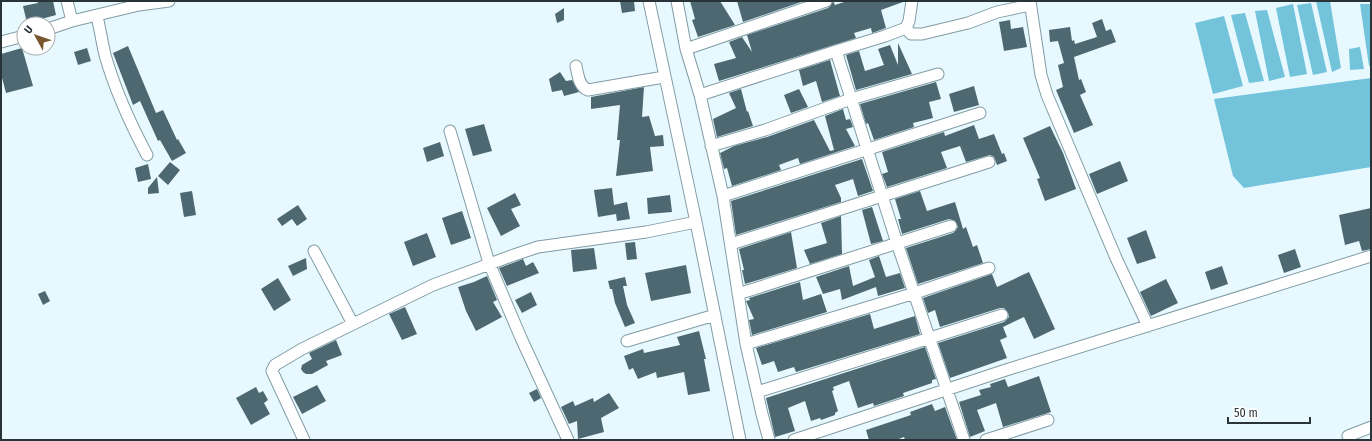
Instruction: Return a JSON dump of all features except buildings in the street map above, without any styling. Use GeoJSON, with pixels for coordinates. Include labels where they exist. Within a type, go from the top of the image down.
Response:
{"type":"FeatureCollection","features":[{"type":"Feature","properties":{"kind":"street"},"geometry":{"type":"LineString","coordinates":[[67,1],[72,21]]}},
{"type":"Feature","properties":{"kind":"street"},"geometry":{"type":"LineString","coordinates":[[56,26],[72,21],[97,16],[142,2],[169,1]]}},
{"type":"Feature","properties":{"kind":"street"},"geometry":{"type":"LineString","coordinates":[[649,1],[740,440]]}},
{"type":"Feature","properties":{"kind":"street"},"geometry":{"type":"LineString","coordinates":[[677,1],[686,49],[700,95],[723,196],[746,344],[769,440]]}},
{"type":"Feature","properties":{"kind":"street"},"geometry":{"type":"LineString","coordinates":[[686,49],[826,1]]}},
{"type":"Feature","properties":{"kind":"street"},"geometry":{"type":"LineString","coordinates":[[700,95],[906,28],[909,21],[912,1]]}},
{"type":"Feature","properties":{"kind":"street"},"geometry":{"type":"LineString","coordinates":[[906,28],[911,34],[922,34],[968,23],[997,12],[1030,3],[1040,75],[1047,95],[1116,258],[1148,326]]}},
{"type":"Feature","properties":{"kind":"street"},"geometry":{"type":"LineString","coordinates":[[97,16],[105,55],[116,86],[129,121],[147,155]]}},
{"type":"Feature","properties":{"kind":"street"},"geometry":{"type":"LineString","coordinates":[[1,42],[16,38]]}},
{"type":"Feature","properties":{"kind":"street"},"geometry":{"type":"LineString","coordinates":[[836,51],[897,243],[964,440]]}},
{"type":"Feature","properties":{"kind":"street"},"geometry":{"type":"LineString","coordinates":[[576,66],[581,86],[588,90],[664,77]]}},
{"type":"Feature","properties":{"kind":"street"},"geometry":{"type":"LineString","coordinates":[[711,146],[765,130],[851,99],[938,74]]}},
{"type":"Feature","properties":{"kind":"street"},"geometry":{"type":"LineString","coordinates":[[723,196],[980,113]]}},
{"type":"Feature","properties":{"kind":"street"},"geometry":{"type":"LineString","coordinates":[[450,131],[489,264],[568,440]]}},
{"type":"Feature","properties":{"kind":"street"},"geometry":{"type":"LineString","coordinates":[[731,244],[989,162]]}},
{"type":"Feature","properties":{"kind":"street"},"geometry":{"type":"LineString","coordinates":[[304,440],[273,375],[272,369],[276,364],[295,353],[433,285],[489,264],[538,248],[646,232],[696,222]]}},
{"type":"Feature","properties":{"kind":"street"},"geometry":{"type":"LineString","coordinates":[[738,294],[951,226]]}},
{"type":"Feature","properties":{"kind":"street"},"geometry":{"type":"LineString","coordinates":[[314,251],[353,324]]}},
{"type":"Feature","properties":{"kind":"street"},"geometry":{"type":"LineString","coordinates":[[794,440],[1006,370],[1371,256]]}},
{"type":"Feature","properties":{"kind":"street"},"geometry":{"type":"LineString","coordinates":[[746,344],[915,293],[990,268]]}},
{"type":"Feature","properties":{"kind":"street"},"geometry":{"type":"LineString","coordinates":[[627,341],[715,315]]}},
{"type":"Feature","properties":{"kind":"street"},"geometry":{"type":"LineString","coordinates":[[757,392],[1002,315]]}},
{"type":"Feature","properties":{"kind":"street"},"geometry":{"type":"LineString","coordinates":[[986,440],[1048,420]]}},
{"type":"Feature","properties":{"kind":"street"},"geometry":{"type":"LineString","coordinates":[[1348,436],[1371,427]]}},
{"type":"Feature","properties":{"kind":"water"},"geometry":{"type":"Polygon","coordinates":[[[1316,1],[1330,1],[1341,68],[1332,72],[1316,1]]]}},
{"type":"Feature","properties":{"kind":"water"},"geometry":{"type":"Polygon","coordinates":[[[1311,3],[1327,72],[1313,75],[1297,5],[1311,3]]]}},
{"type":"Feature","properties":{"kind":"water"},"geometry":{"type":"Polygon","coordinates":[[[1293,4],[1307,74],[1290,77],[1276,8],[1293,4]]]}},
{"type":"Feature","properties":{"kind":"water"},"geometry":{"type":"Polygon","coordinates":[[[1360,4],[1371,4],[1371,65],[1369,66],[1360,4]]]}},
{"type":"Feature","properties":{"kind":"water"},"geometry":{"type":"Polygon","coordinates":[[[1267,10],[1285,77],[1269,81],[1255,11],[1267,10]]]}},
{"type":"Feature","properties":{"kind":"water"},"geometry":{"type":"Polygon","coordinates":[[[1245,13],[1264,81],[1249,83],[1231,15],[1245,13]]]}},
{"type":"Feature","properties":{"kind":"water"},"geometry":{"type":"Polygon","coordinates":[[[1224,16],[1243,86],[1213,94],[1195,23],[1224,16]]]}},
{"type":"Feature","properties":{"kind":"water"},"geometry":{"type":"Polygon","coordinates":[[[1360,47],[1364,69],[1350,70],[1349,49],[1360,47]]]}},
{"type":"Feature","properties":{"kind":"water"},"geometry":{"type":"Polygon","coordinates":[[[1371,78],[1371,167],[1244,188],[1233,176],[1214,99],[1371,78]]]}}]}
